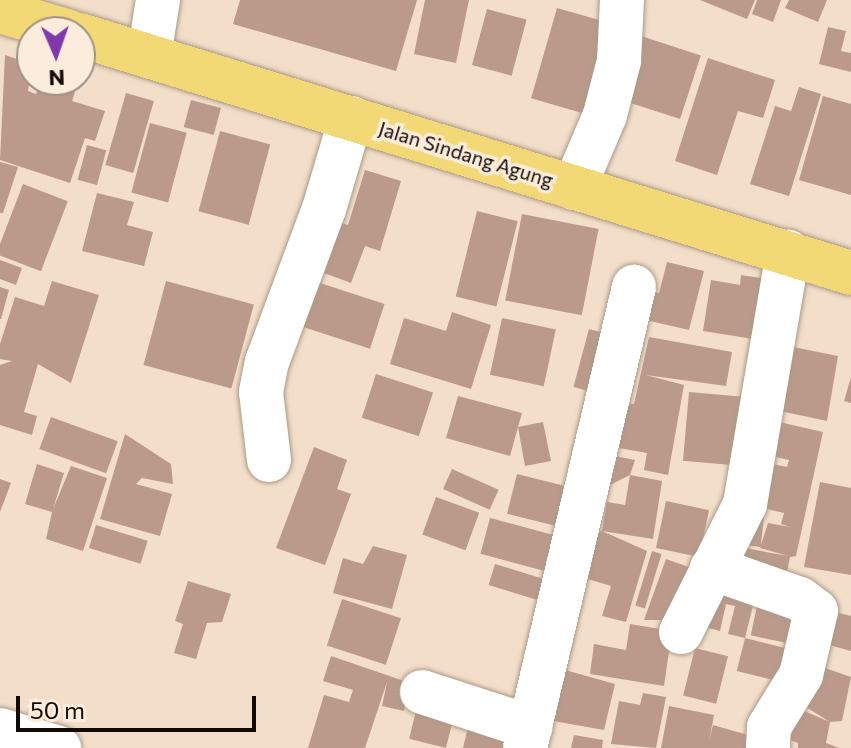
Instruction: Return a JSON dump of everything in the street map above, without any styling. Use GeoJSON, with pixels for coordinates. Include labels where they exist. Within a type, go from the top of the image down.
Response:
{"type":"FeatureCollection","features":[{"type":"Feature","properties":{"kind":"main road","name":"Jalan Sindang Agung"},"geometry":{"type":"LineString","coordinates":[[96,40],[851,273]]}},
{"type":"Feature","properties":{"kind":"street"},"geometry":{"type":"LineString","coordinates":[[149,56],[158,0]]}},
{"type":"Feature","properties":{"kind":"street"},"geometry":{"type":"LineString","coordinates":[[574,188],[605,115],[619,61],[622,0]]}},
{"type":"Feature","properties":{"kind":"street"},"geometry":{"type":"LineString","coordinates":[[269,460],[261,392],[267,362],[324,209],[351,118]]}},
{"type":"Feature","properties":{"kind":"street"},"geometry":{"type":"LineString","coordinates":[[681,632],[745,504],[788,252]]}},
{"type":"Feature","properties":{"kind":"street"},"geometry":{"type":"LineString","coordinates":[[422,692],[528,737],[634,287]]}},
{"type":"Feature","properties":{"kind":"street"},"geometry":{"type":"LineString","coordinates":[[712,568],[800,599],[816,611],[801,675],[769,727],[768,748]]}},
{"type":"Feature","properties":{"kind":"street"},"geometry":{"type":"LineString","coordinates":[[0,730],[59,748]]}},
{"type":"Feature","properties":{"kind":"building"},"geometry":{"type":"Polygon","coordinates":[[[240,0],[417,0],[396,71],[233,24],[240,0]]]}},
{"type":"Feature","properties":{"kind":"building"},"geometry":{"type":"Polygon","coordinates":[[[425,0],[469,0],[456,63],[414,54],[425,0]]]}},
{"type":"Feature","properties":{"kind":"building"},"geometry":{"type":"Polygon","coordinates":[[[700,0],[755,0],[747,19],[700,0]]]}},
{"type":"Feature","properties":{"kind":"building"},"geometry":{"type":"Polygon","coordinates":[[[757,0],[781,0],[773,22],[752,14],[757,0]]]}},
{"type":"Feature","properties":{"kind":"building"},"geometry":{"type":"Polygon","coordinates":[[[789,0],[827,0],[818,22],[785,8],[789,0]]]}},
{"type":"Feature","properties":{"kind":"building"},"geometry":{"type":"Polygon","coordinates":[[[557,8],[617,25],[591,115],[531,98],[557,8]]]}},
{"type":"Feature","properties":{"kind":"building"},"geometry":{"type":"Polygon","coordinates":[[[487,9],[527,20],[512,76],[472,65],[487,9]]]}},
{"type":"Feature","properties":{"kind":"building"},"geometry":{"type":"Polygon","coordinates":[[[828,27],[846,31],[841,51],[851,53],[851,72],[819,64],[828,27]]]}},
{"type":"Feature","properties":{"kind":"building"},"geometry":{"type":"Polygon","coordinates":[[[638,35],[701,55],[680,119],[617,99],[638,35]]]}},
{"type":"Feature","properties":{"kind":"building"},"geometry":{"type":"Polygon","coordinates":[[[5,55],[16,59],[16,96],[74,96],[72,101],[105,111],[95,141],[85,138],[70,183],[0,160],[5,55]]]}},
{"type":"Feature","properties":{"kind":"building"},"geometry":{"type":"Polygon","coordinates":[[[708,58],[775,80],[763,118],[738,111],[717,175],[675,161],[708,58]]]}},
{"type":"Feature","properties":{"kind":"building"},"geometry":{"type":"Polygon","coordinates":[[[799,87],[821,94],[789,196],[750,184],[775,106],[791,111],[799,87]]]}},
{"type":"Feature","properties":{"kind":"building"},"geometry":{"type":"Polygon","coordinates":[[[126,93],[154,101],[133,173],[105,165],[126,93]]]}},
{"type":"Feature","properties":{"kind":"building"},"geometry":{"type":"Polygon","coordinates":[[[823,96],[851,104],[851,195],[799,180],[823,96]]]}},
{"type":"Feature","properties":{"kind":"building"},"geometry":{"type":"Polygon","coordinates":[[[191,100],[221,108],[214,135],[184,127],[191,100]]]}},
{"type":"Feature","properties":{"kind":"building"},"geometry":{"type":"Polygon","coordinates":[[[150,123],[187,133],[168,202],[131,193],[150,123]]]}},
{"type":"Feature","properties":{"kind":"building"},"geometry":{"type":"Polygon","coordinates":[[[220,131],[270,144],[249,225],[199,211],[220,131]]]}},
{"type":"Feature","properties":{"kind":"building"},"geometry":{"type":"Polygon","coordinates":[[[87,145],[106,150],[97,185],[78,180],[87,145]]]}},
{"type":"Feature","properties":{"kind":"building"},"geometry":{"type":"Polygon","coordinates":[[[0,162],[18,167],[3,213],[0,213],[0,162]]]}},
{"type":"Feature","properties":{"kind":"building"},"geometry":{"type":"Polygon","coordinates":[[[365,170],[401,181],[380,251],[365,246],[351,283],[324,273],[342,223],[348,225],[365,170]]]}},
{"type":"Feature","properties":{"kind":"building"},"geometry":{"type":"Polygon","coordinates":[[[23,184],[68,201],[41,271],[0,256],[0,244],[23,184]]]}},
{"type":"Feature","properties":{"kind":"building"},"geometry":{"type":"Polygon","coordinates":[[[97,193],[134,202],[127,225],[153,232],[144,266],[82,251],[97,193]]]}},
{"type":"Feature","properties":{"kind":"building"},"geometry":{"type":"Polygon","coordinates":[[[477,211],[518,221],[496,307],[456,296],[477,211]]]}},
{"type":"Feature","properties":{"kind":"building"},"geometry":{"type":"Polygon","coordinates":[[[522,214],[599,229],[582,315],[505,300],[522,214]]]}},
{"type":"Feature","properties":{"kind":"building"},"geometry":{"type":"Polygon","coordinates":[[[0,260],[22,268],[16,285],[0,279],[0,260]]]}},
{"type":"Feature","properties":{"kind":"building"},"geometry":{"type":"Polygon","coordinates":[[[667,262],[704,271],[689,330],[637,318],[634,287],[659,293],[667,262]]]}},
{"type":"Feature","properties":{"kind":"building"},"geometry":{"type":"Polygon","coordinates":[[[741,275],[775,280],[765,341],[703,331],[711,280],[740,285],[741,275]]]}},
{"type":"Feature","properties":{"kind":"building"},"geometry":{"type":"Polygon","coordinates":[[[52,281],[99,295],[71,383],[38,364],[24,412],[37,416],[32,435],[0,425],[0,365],[12,361],[0,359],[0,344],[15,297],[44,306],[52,281]]]}},
{"type":"Feature","properties":{"kind":"building"},"geometry":{"type":"Polygon","coordinates":[[[166,281],[254,305],[231,389],[143,365],[166,281]]]}},
{"type":"Feature","properties":{"kind":"building"},"geometry":{"type":"Polygon","coordinates":[[[317,282],[385,304],[370,349],[302,327],[317,282]]]}},
{"type":"Feature","properties":{"kind":"building"},"geometry":{"type":"Polygon","coordinates":[[[0,287],[9,290],[1,319],[0,319],[0,287]]]}},
{"type":"Feature","properties":{"kind":"building"},"geometry":{"type":"Polygon","coordinates":[[[788,311],[800,314],[793,347],[838,356],[827,421],[766,408],[788,311]]]}},
{"type":"Feature","properties":{"kind":"building"},"geometry":{"type":"Polygon","coordinates":[[[452,312],[491,325],[471,389],[390,364],[404,318],[446,331],[452,312]]]}},
{"type":"Feature","properties":{"kind":"building"},"geometry":{"type":"Polygon","coordinates":[[[502,318],[556,329],[544,386],[490,375],[502,318]]]}},
{"type":"Feature","properties":{"kind":"building"},"geometry":{"type":"Polygon","coordinates":[[[589,329],[616,336],[601,394],[573,387],[589,329]]]}},
{"type":"Feature","properties":{"kind":"building"},"geometry":{"type":"Polygon","coordinates":[[[649,337],[732,352],[726,386],[646,375],[684,385],[668,475],[644,470],[647,453],[613,447],[622,404],[634,404],[649,337]]]}},
{"type":"Feature","properties":{"kind":"building"},"geometry":{"type":"Polygon","coordinates":[[[376,374],[433,393],[419,436],[362,418],[376,374]]]}},
{"type":"Feature","properties":{"kind":"building"},"geometry":{"type":"Polygon","coordinates":[[[851,377],[851,403],[844,401],[851,377]]]}},
{"type":"Feature","properties":{"kind":"building"},"geometry":{"type":"Polygon","coordinates":[[[689,392],[746,397],[740,466],[683,461],[689,392]]]}},
{"type":"Feature","properties":{"kind":"building"},"geometry":{"type":"Polygon","coordinates":[[[458,396],[522,413],[510,456],[446,438],[458,396]]]}},
{"type":"Feature","properties":{"kind":"building"},"geometry":{"type":"Polygon","coordinates":[[[51,417],[118,441],[106,473],[39,449],[51,417]]]}},
{"type":"Feature","properties":{"kind":"building"},"geometry":{"type":"Polygon","coordinates":[[[770,420],[823,432],[796,556],[790,557],[785,582],[724,571],[729,545],[788,556],[760,548],[768,523],[790,527],[781,524],[784,513],[749,505],[759,461],[787,467],[789,460],[762,454],[770,420]]]}},
{"type":"Feature","properties":{"kind":"building"},"geometry":{"type":"Polygon","coordinates":[[[543,422],[551,461],[525,466],[518,427],[543,422]]]}},
{"type":"Feature","properties":{"kind":"building"},"geometry":{"type":"Polygon","coordinates":[[[125,434],[171,464],[173,484],[142,478],[136,484],[172,494],[160,536],[100,519],[125,434]]]}},
{"type":"Feature","properties":{"kind":"building"},"geometry":{"type":"Polygon","coordinates":[[[314,447],[347,460],[337,489],[351,494],[325,565],[276,548],[314,447]]]}},
{"type":"Feature","properties":{"kind":"building"},"geometry":{"type":"Polygon","coordinates":[[[615,456],[635,460],[630,475],[610,485],[615,456]]]}},
{"type":"Feature","properties":{"kind":"building"},"geometry":{"type":"Polygon","coordinates":[[[37,464],[64,473],[53,509],[71,466],[107,478],[83,551],[46,539],[52,512],[25,504],[37,464]]]}},
{"type":"Feature","properties":{"kind":"building"},"geometry":{"type":"Polygon","coordinates":[[[452,469],[499,490],[490,510],[443,489],[452,469]]]}},
{"type":"Feature","properties":{"kind":"building"},"geometry":{"type":"Polygon","coordinates":[[[517,474],[580,490],[570,530],[507,514],[517,474]]]}},
{"type":"Feature","properties":{"kind":"building"},"geometry":{"type":"Polygon","coordinates":[[[630,475],[662,481],[653,539],[602,531],[607,502],[625,505],[630,475]]]}},
{"type":"Feature","properties":{"kind":"building"},"geometry":{"type":"Polygon","coordinates":[[[0,479],[11,483],[0,512],[0,479]]]}},
{"type":"Feature","properties":{"kind":"building"},"geometry":{"type":"Polygon","coordinates":[[[820,482],[851,488],[851,575],[804,567],[820,482]]]}},
{"type":"Feature","properties":{"kind":"building"},"geometry":{"type":"Polygon","coordinates":[[[436,497],[479,513],[466,550],[422,535],[436,497]]]}},
{"type":"Feature","properties":{"kind":"building"},"geometry":{"type":"Polygon","coordinates":[[[666,501],[709,510],[699,557],[656,548],[666,501]]]}},
{"type":"Feature","properties":{"kind":"building"},"geometry":{"type":"Polygon","coordinates":[[[744,515],[764,517],[761,547],[741,545],[744,515]]]}},
{"type":"Feature","properties":{"kind":"building"},"geometry":{"type":"Polygon","coordinates":[[[490,518],[568,539],[559,575],[480,554],[490,518]]]}},
{"type":"Feature","properties":{"kind":"building"},"geometry":{"type":"Polygon","coordinates":[[[96,525],[148,541],[141,564],[89,548],[96,525]]]}},
{"type":"Feature","properties":{"kind":"building"},"geometry":{"type":"Polygon","coordinates":[[[602,531],[647,551],[626,622],[602,616],[611,586],[571,574],[581,537],[602,531]]]}},
{"type":"Feature","properties":{"kind":"building"},"geometry":{"type":"Polygon","coordinates":[[[373,546],[407,555],[392,609],[333,593],[343,558],[363,564],[373,546]]]}},
{"type":"Feature","properties":{"kind":"building"},"geometry":{"type":"Polygon","coordinates":[[[652,551],[662,554],[645,608],[635,606],[652,551]]]}},
{"type":"Feature","properties":{"kind":"building"},"geometry":{"type":"Polygon","coordinates":[[[666,559],[697,570],[679,620],[644,620],[666,559]]]}},
{"type":"Feature","properties":{"kind":"building"},"geometry":{"type":"Polygon","coordinates":[[[495,564],[556,583],[550,604],[489,585],[495,564]]]}},
{"type":"Feature","properties":{"kind":"building"},"geometry":{"type":"Polygon","coordinates":[[[714,574],[758,585],[745,638],[728,634],[735,606],[726,604],[720,631],[701,626],[714,574]]]}},
{"type":"Feature","properties":{"kind":"building"},"geometry":{"type":"Polygon","coordinates":[[[188,581],[231,594],[222,622],[207,623],[196,659],[174,653],[183,624],[175,621],[188,581]]]}},
{"type":"Feature","properties":{"kind":"building"},"geometry":{"type":"Polygon","coordinates":[[[342,599],[401,618],[386,665],[327,646],[342,599]]]}},
{"type":"Feature","properties":{"kind":"building"},"geometry":{"type":"Polygon","coordinates":[[[757,606],[806,616],[800,646],[751,635],[757,606]]]}},
{"type":"Feature","properties":{"kind":"building"},"geometry":{"type":"Polygon","coordinates":[[[831,611],[851,616],[851,651],[822,643],[831,611]]]}},
{"type":"Feature","properties":{"kind":"building"},"geometry":{"type":"Polygon","coordinates":[[[630,624],[672,631],[664,686],[590,674],[594,644],[626,650],[630,624]]]}},
{"type":"Feature","properties":{"kind":"building"},"geometry":{"type":"Polygon","coordinates":[[[745,638],[799,652],[791,685],[737,671],[745,638]]]}},
{"type":"Feature","properties":{"kind":"building"},"geometry":{"type":"Polygon","coordinates":[[[695,648],[728,656],[716,704],[683,696],[695,648]]]}},
{"type":"Feature","properties":{"kind":"building"},"geometry":{"type":"Polygon","coordinates":[[[331,656],[410,683],[404,711],[382,706],[387,682],[365,748],[308,748],[324,695],[349,702],[353,690],[323,681],[331,656]]]}},
{"type":"Feature","properties":{"kind":"building"},"geometry":{"type":"Polygon","coordinates":[[[813,664],[851,677],[842,721],[830,722],[801,704],[813,664]]]}},
{"type":"Feature","properties":{"kind":"building"},"geometry":{"type":"Polygon","coordinates":[[[558,668],[615,684],[604,730],[548,720],[558,668]]]}},
{"type":"Feature","properties":{"kind":"building"},"geometry":{"type":"Polygon","coordinates":[[[643,693],[666,697],[656,748],[611,744],[619,701],[640,705],[643,693]]]}},
{"type":"Feature","properties":{"kind":"building"},"geometry":{"type":"Polygon","coordinates":[[[419,699],[456,708],[446,748],[409,739],[419,699]]]}},
{"type":"Feature","properties":{"kind":"building"},"geometry":{"type":"Polygon","coordinates":[[[788,704],[830,722],[826,743],[839,748],[798,748],[798,743],[776,735],[788,704]]]}},
{"type":"Feature","properties":{"kind":"building"},"geometry":{"type":"Polygon","coordinates":[[[669,706],[714,715],[709,741],[713,725],[762,739],[762,748],[661,748],[669,706]]]}},
{"type":"Feature","properties":{"kind":"building"},"geometry":{"type":"Polygon","coordinates":[[[471,715],[519,748],[463,748],[471,715]]]}},
{"type":"Feature","properties":{"kind":"building"},"geometry":{"type":"Polygon","coordinates":[[[574,735],[603,740],[602,748],[571,748],[574,735]]]}}]}
